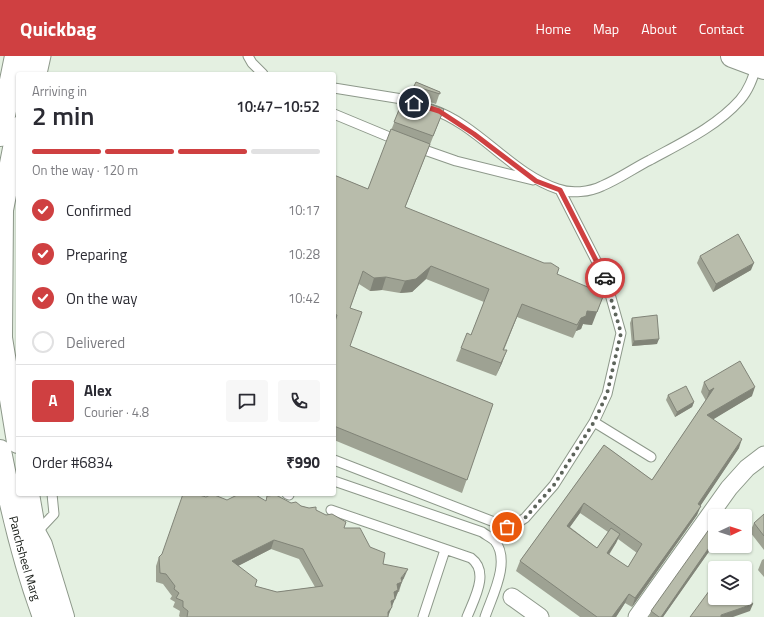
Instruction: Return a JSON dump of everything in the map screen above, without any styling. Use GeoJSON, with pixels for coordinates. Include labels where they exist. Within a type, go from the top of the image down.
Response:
{"type":"FeatureCollection","features":[{"type":"Feature","properties":{"kind":"main road"},"geometry":{"type":"LineString","coordinates":[[0,135],[16,56]]}},
{"type":"Feature","properties":{"kind":"main road"},"geometry":{"type":"LineString","coordinates":[[29,72],[33,56]]}},
{"type":"Feature","properties":{"kind":"main road"},"geometry":{"type":"LineString","coordinates":[[732,56],[760,63]]}},
{"type":"Feature","properties":{"kind":"main road"},"geometry":{"type":"LineString","coordinates":[[16,138],[2,210],[1,338],[16,430]]}},
{"type":"Feature","properties":{"kind":"main road","name":"Panchsheel Marg"},"geometry":{"type":"LineString","coordinates":[[0,451],[12,513],[32,585],[44,617]]}},
{"type":"Feature","properties":{"kind":"main road","name":"Panchsheel Marg"},"geometry":{"type":"LineString","coordinates":[[28,496],[36,534],[41,545],[63,617]]}},
{"type":"Feature","properties":{"kind":"street"},"geometry":{"type":"LineString","coordinates":[[637,617],[729,488],[747,468],[764,455]]}},
{"type":"Feature","properties":{"kind":"street"},"geometry":{"type":"LineString","coordinates":[[512,597],[540,617]]}},
{"type":"Feature","properties":{"kind":"lane"},"geometry":{"type":"LineString","coordinates":[[42,72],[46,56]]}},
{"type":"Feature","properties":{"kind":"lane"},"geometry":{"type":"LineString","coordinates":[[248,56],[252,63],[261,72]]}},
{"type":"Feature","properties":{"kind":"lane"},"geometry":{"type":"LineString","coordinates":[[336,115],[384,135],[456,161],[536,181],[560,190],[579,192],[601,187],[716,121],[741,100],[751,84],[760,63]]}},
{"type":"Feature","properties":{"kind":"lane"},"geometry":{"type":"LineString","coordinates":[[336,88],[402,98],[439,111],[474,134],[536,181]]}},
{"type":"Feature","properties":{"kind":"lane"},"geometry":{"type":"LineString","coordinates":[[336,461],[507,527],[514,526],[525,518],[554,485],[594,422],[607,394],[621,333],[606,280],[560,190]]}},
{"type":"Feature","properties":{"kind":"lane"},"geometry":{"type":"LineString","coordinates":[[594,422],[651,457]]}},
{"type":"Feature","properties":{"kind":"lane"},"geometry":{"type":"LineString","coordinates":[[336,482],[482,532],[495,542],[501,559],[498,578],[485,617]]}},
{"type":"Feature","properties":{"kind":"lane"},"geometry":{"type":"LineString","coordinates":[[36,534],[54,514],[52,496]]}},
{"type":"Feature","properties":{"kind":"lane"},"geometry":{"type":"LineString","coordinates":[[331,510],[471,558],[477,563],[480,572],[478,585],[467,617]]}},
{"type":"Feature","properties":{"kind":"lane"},"geometry":{"type":"LineString","coordinates":[[424,617],[446,550]]}},
{"type":"Feature","properties":{"kind":"building"},"geometry":{"type":"Polygon","coordinates":[[[416,82],[440,92],[440,94],[414,86],[416,82]]]}},
{"type":"Feature","properties":{"kind":"building"},"geometry":{"type":"Polygon","coordinates":[[[405,95],[444,109],[433,136],[394,122],[405,95]]]}},
{"type":"Feature","properties":{"kind":"building"},"geometry":{"type":"Polygon","coordinates":[[[391,129],[430,144],[405,207],[544,263],[551,263],[559,268],[557,274],[604,294],[597,312],[587,311],[586,316],[581,318],[577,325],[522,304],[503,350],[507,350],[501,363],[461,348],[467,333],[471,335],[489,289],[431,266],[416,279],[405,281],[386,277],[374,278],[363,271],[350,308],[362,312],[350,346],[493,404],[467,480],[336,427],[336,176],[368,189],[391,129]]]}},
{"type":"Feature","properties":{"kind":"building"},"geometry":{"type":"Polygon","coordinates":[[[738,234],[754,263],[716,284],[700,256],[738,234]]]}},
{"type":"Feature","properties":{"kind":"building"},"geometry":{"type":"Polygon","coordinates":[[[657,315],[659,339],[634,341],[632,318],[657,315]]]}},
{"type":"Feature","properties":{"kind":"building"},"geometry":{"type":"Polygon","coordinates":[[[740,361],[755,387],[707,415],[742,439],[698,504],[701,506],[635,598],[629,594],[612,617],[597,617],[520,561],[604,445],[652,480],[714,388],[709,391],[704,382],[740,361]],[[584,503],[567,526],[597,548],[611,528],[620,534],[607,553],[628,567],[642,544],[584,503]]]}},
{"type":"Feature","properties":{"kind":"building"},"geometry":{"type":"Polygon","coordinates":[[[686,386],[694,402],[677,412],[668,395],[686,386]]]}},
{"type":"Feature","properties":{"kind":"building"},"geometry":{"type":"Polygon","coordinates":[[[182,496],[217,496],[227,500],[235,496],[257,496],[266,501],[267,496],[278,496],[291,503],[296,502],[301,506],[309,508],[316,507],[316,510],[326,515],[332,514],[346,522],[344,528],[360,528],[370,547],[385,553],[383,564],[408,569],[401,578],[402,582],[397,584],[398,590],[394,592],[395,599],[391,601],[392,607],[388,612],[388,617],[187,617],[188,611],[183,607],[183,601],[176,598],[179,593],[174,589],[175,586],[166,574],[160,573],[159,557],[162,554],[182,496]],[[274,540],[232,561],[257,580],[255,586],[277,592],[323,586],[303,549],[274,540]]]}},
{"type":"Feature","properties":{"kind":"building"},"geometry":{"type":"Polygon","coordinates":[[[764,514],[764,536],[754,523],[764,514]]]}},
{"type":"Feature","properties":{"kind":"building"},"geometry":{"type":"Polygon","coordinates":[[[708,531],[708,549],[661,617],[651,611],[708,531]]]}},
{"type":"Feature","properties":{"kind":"building"},"geometry":{"type":"Polygon","coordinates":[[[708,593],[708,605],[750,605],[721,615],[721,617],[690,617],[708,593]]]}},
{"type":"Feature","properties":{"kind":"way so far"},"geometry":{"type":"LineString","coordinates":[[507,527],[514,526],[525,518],[554,485],[594,422],[607,394],[621,333],[605,278]]}},
{"type":"Feature","properties":{"kind":"route"},"geometry":{"type":"LineString","coordinates":[[414,103],[439,111],[474,134],[536,181],[560,190],[587,240],[605,278]]}}]}
